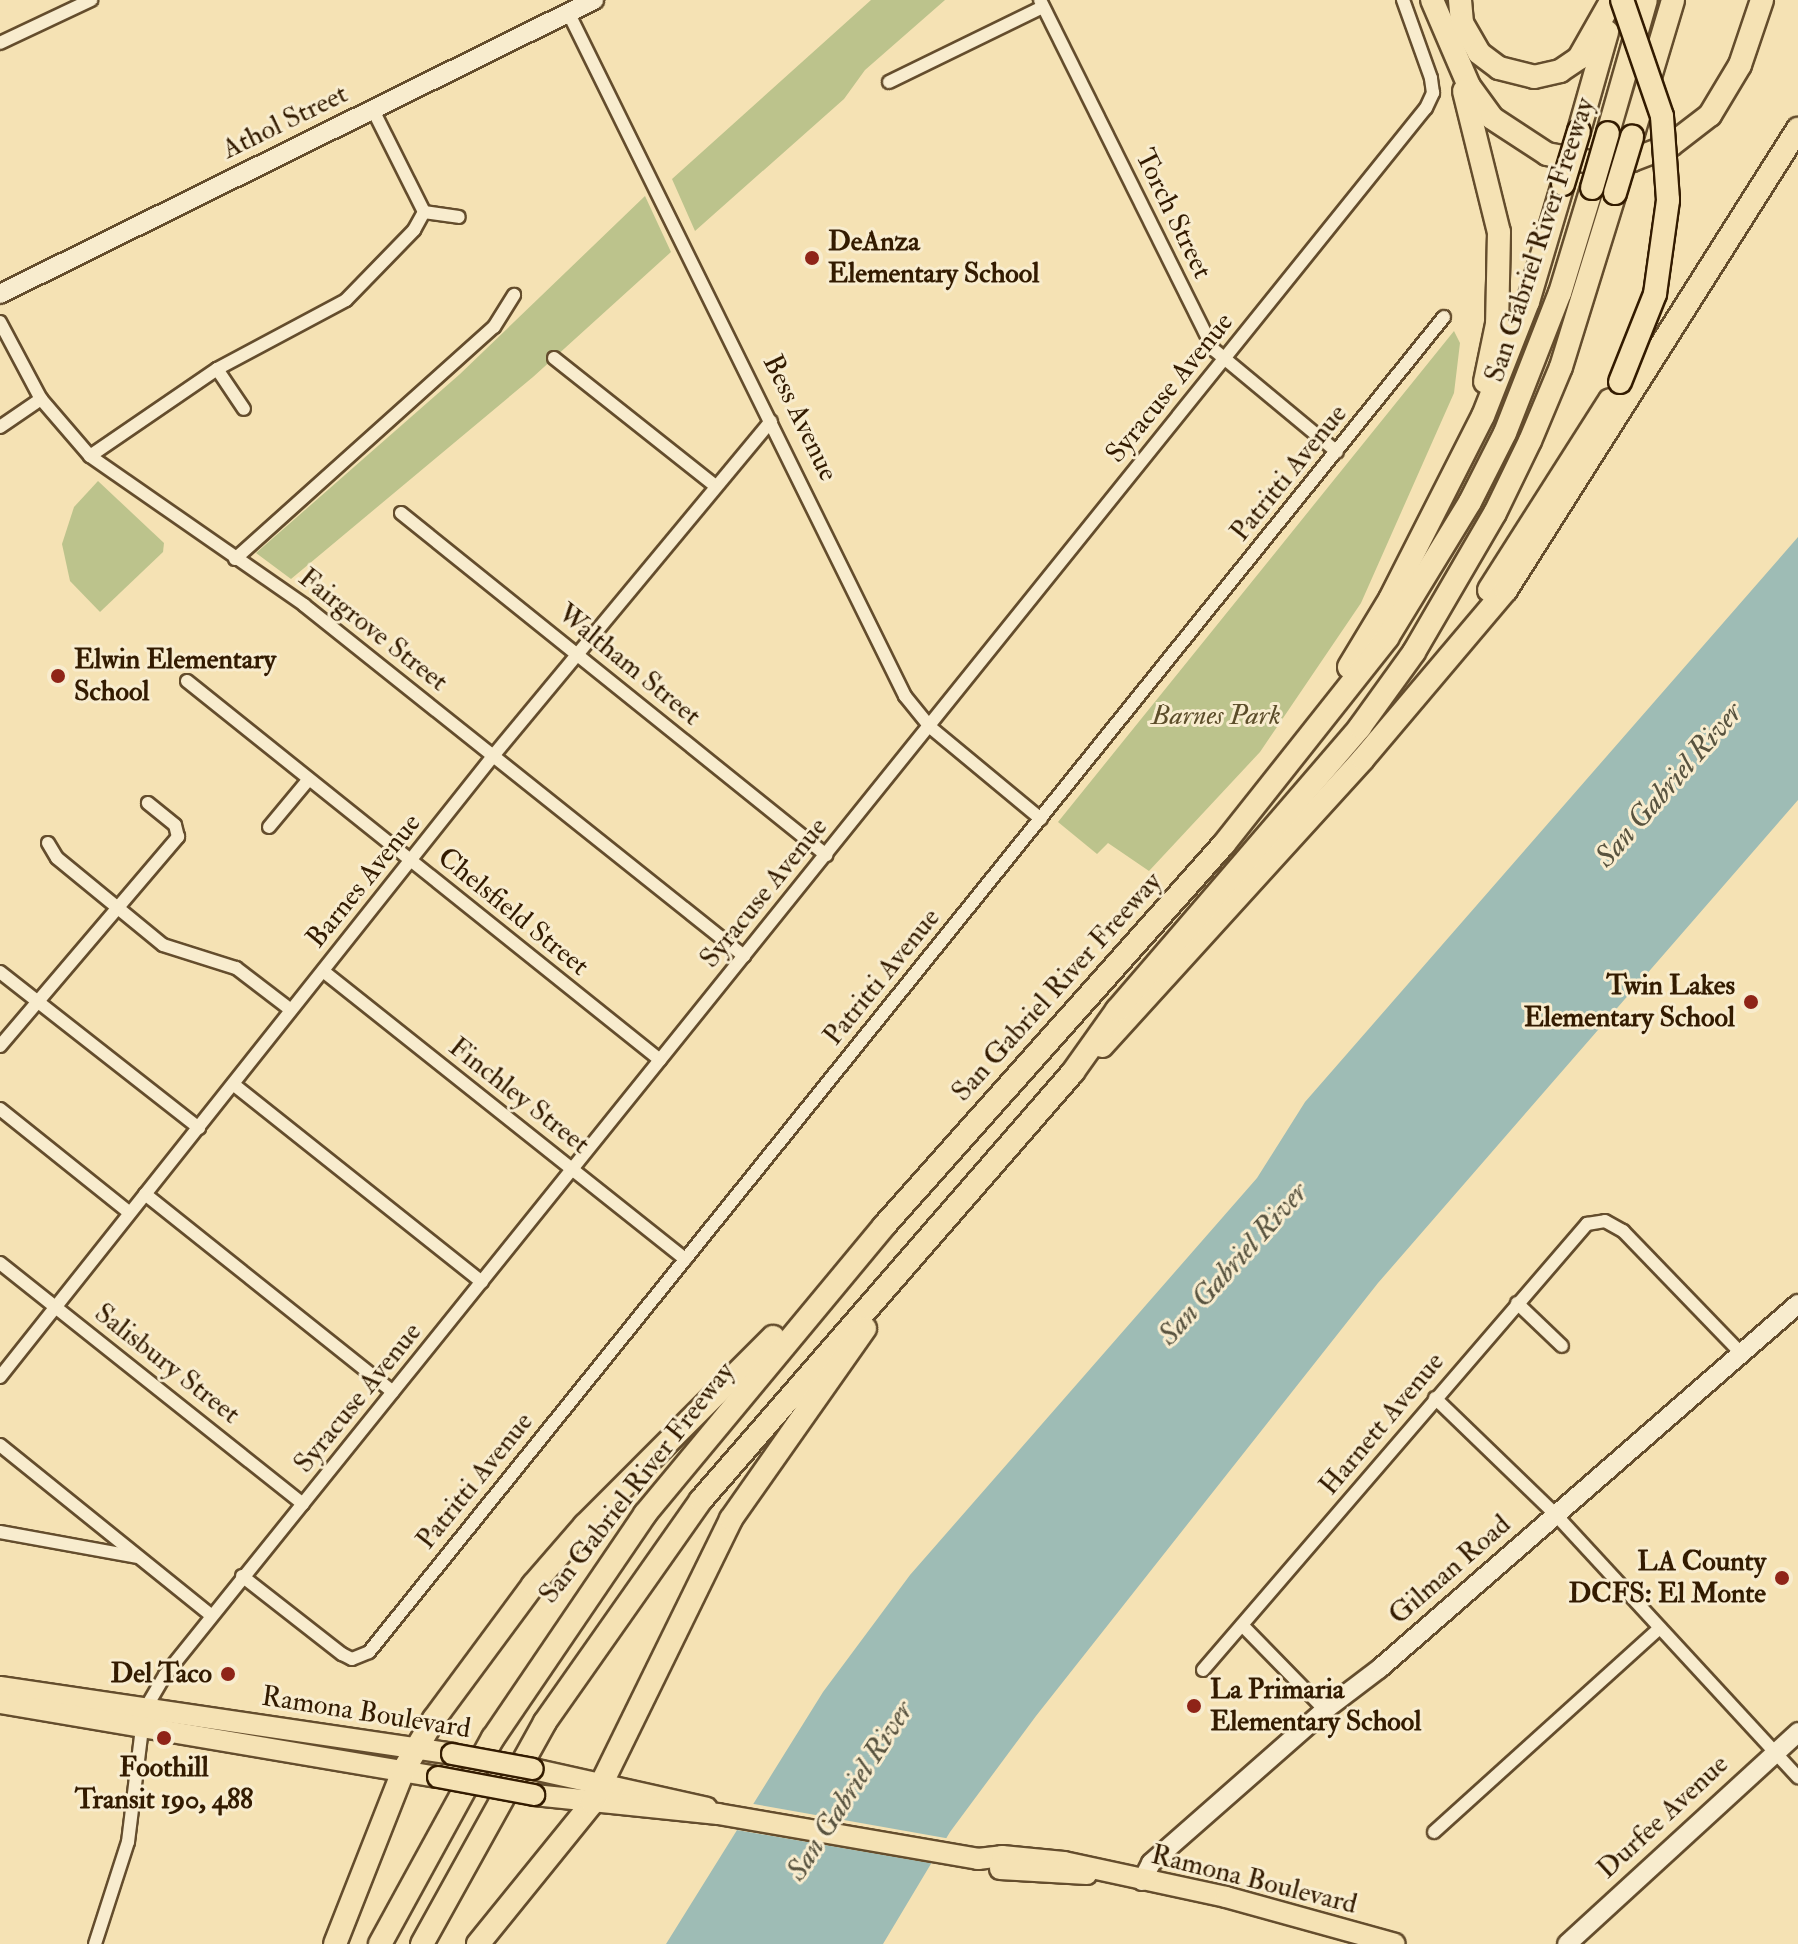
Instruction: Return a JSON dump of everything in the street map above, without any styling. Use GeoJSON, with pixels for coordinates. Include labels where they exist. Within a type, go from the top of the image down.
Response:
{"type":"FeatureCollection","features":[{"type":"Feature","properties":{"kind":"highway"},"geometry":{"type":"LineString","coordinates":[[1432,0],[1455,57],[1490,178],[1501,284],[1490,363],[1456,467]]}},
{"type":"Feature","properties":{"kind":"highway"},"geometry":{"type":"LineString","coordinates":[[1460,0],[1462,23],[1479,53],[1511,73],[1534,77],[1560,71],[1579,58],[1616,0]]}},
{"type":"Feature","properties":{"kind":"highway"},"geometry":{"type":"LineString","coordinates":[[1224,844],[1366,642],[1456,467],[1515,337],[1616,0]]}},
{"type":"Feature","properties":{"kind":"highway"},"geometry":{"type":"LineString","coordinates":[[1416,697],[1620,382],[1655,294],[1668,200],[1659,105],[1616,0]]}},
{"type":"Feature","properties":{"kind":"highway","name":"San Gabriel River Freeway"},"geometry":{"type":"LineString","coordinates":[[380,1944],[493,1738],[601,1573],[690,1455],[884,1226],[1224,844],[1387,638],[1470,502],[1534,367],[1592,188],[1646,0]]}},
{"type":"Feature","properties":{"kind":"highway","name":"San Gabriel River Freeway"},"geometry":{"type":"LineString","coordinates":[[422,1944],[545,1722],[619,1610],[701,1500],[960,1198],[1073,1072],[1117,1010],[1360,727],[1414,652],[1495,513],[1530,441],[1566,353],[1673,0]]}},
{"type":"Feature","properties":{"kind":"highway"},"geometry":{"type":"LineString","coordinates":[[1455,57],[1480,104],[1517,139],[1571,160],[1632,160],[1683,138],[1710,115],[1737,73],[1762,0]]}},
{"type":"Feature","properties":{"kind":"highway"},"geometry":{"type":"LineString","coordinates":[[1073,1072],[1130,1021],[1416,697],[1533,553],[1798,129]]}},
{"type":"Feature","properties":{"kind":"highway"},"geometry":{"type":"LineString","coordinates":[[478,1944],[592,1803],[605,1781],[685,1605],[731,1519],[960,1198]]}},
{"type":"Feature","properties":{"kind":"highway"},"geometry":{"type":"LineString","coordinates":[[335,1944],[403,1771],[415,1749],[533,1585],[585,1525],[884,1226]]}},
{"type":"Feature","properties":{"kind":"main road","name":"Ramona Boulevard"},"geometry":{"type":"LineString","coordinates":[[0,1687],[143,1719],[534,1795],[718,1814],[970,1858],[998,1869],[1045,1875],[1100,1874],[1142,1881],[1226,1897],[1395,1944]]}},
{"type":"Feature","properties":{"kind":"main road","name":"Ramona Boulevard"},"geometry":{"type":"LineString","coordinates":[[0,1703],[452,1754],[605,1781],[700,1804],[718,1814]]}},
{"type":"Feature","properties":{"kind":"street"},"geometry":{"type":"LineString","coordinates":[[0,43],[91,0]]}},
{"type":"Feature","properties":{"kind":"street","name":"Athol Street"},"geometry":{"type":"LineString","coordinates":[[0,294],[373,110],[565,6],[594,0]]}},
{"type":"Feature","properties":{"kind":"street","name":"Syracuse Avenue"},"geometry":{"type":"LineString","coordinates":[[143,1719],[211,1615],[242,1576],[574,1170],[1426,108],[1433,93],[1403,0]]}},
{"type":"Feature","properties":{"kind":"street"},"geometry":{"type":"LineString","coordinates":[[889,82],[1041,4]]}},
{"type":"Feature","properties":{"kind":"street","name":"Torch Street"},"geometry":{"type":"LineString","coordinates":[[1041,4],[1223,360],[1337,452]]}},
{"type":"Feature","properties":{"kind":"street","name":"Bess Avenue"},"geometry":{"type":"LineString","coordinates":[[565,6],[905,696],[930,727],[1041,819]]}},
{"type":"Feature","properties":{"kind":"street"},"geometry":{"type":"LineString","coordinates":[[373,110],[424,212]]}},
{"type":"Feature","properties":{"kind":"street"},"geometry":{"type":"LineString","coordinates":[[424,212],[459,217]]}},
{"type":"Feature","properties":{"kind":"street"},"geometry":{"type":"LineString","coordinates":[[90,456],[217,369],[346,300],[414,230],[424,212]]}},
{"type":"Feature","properties":{"kind":"street"},"geometry":{"type":"LineString","coordinates":[[235,559],[494,327],[514,295]]}},
{"type":"Feature","properties":{"kind":"street","name":"Patritti Avenue"},"geometry":{"type":"LineString","coordinates":[[242,1576],[352,1659],[369,1652],[1444,317]]}},
{"type":"Feature","properties":{"kind":"street","name":"Fairgrove Street"},"geometry":{"type":"LineString","coordinates":[[0,322],[41,399],[90,456],[304,605],[744,956]]}},
{"type":"Feature","properties":{"kind":"street"},"geometry":{"type":"LineString","coordinates":[[554,358],[714,485]]}},
{"type":"Feature","properties":{"kind":"street"},"geometry":{"type":"LineString","coordinates":[[217,369],[244,409]]}},
{"type":"Feature","properties":{"kind":"street"},"geometry":{"type":"LineString","coordinates":[[0,427],[41,399]]}},
{"type":"Feature","properties":{"kind":"street","name":"Barnes Avenue"},"geometry":{"type":"LineString","coordinates":[[0,1377],[493,756],[714,485],[771,421]]}},
{"type":"Feature","properties":{"kind":"street","name":"Waltham Street"},"geometry":{"type":"LineString","coordinates":[[401,513],[826,855]]}},
{"type":"Feature","properties":{"kind":"street","name":"Chelsfield Street"},"geometry":{"type":"LineString","coordinates":[[187,681],[660,1060]]}},
{"type":"Feature","properties":{"kind":"street"},"geometry":{"type":"LineString","coordinates":[[269,827],[309,779]]}},
{"type":"Feature","properties":{"kind":"street"},"geometry":{"type":"LineString","coordinates":[[0,1046],[178,831],[148,803]]}},
{"type":"Feature","properties":{"kind":"street"},"geometry":{"type":"LineString","coordinates":[[48,843],[57,858],[163,945],[236,968],[291,1010]]}},
{"type":"Feature","properties":{"kind":"street","name":"Finchley Street"},"geometry":{"type":"LineString","coordinates":[[323,971],[685,1259]]}},
{"type":"Feature","properties":{"kind":"street"},"geometry":{"type":"LineString","coordinates":[[0,972],[199,1128]]}},
{"type":"Feature","properties":{"kind":"street"},"geometry":{"type":"LineString","coordinates":[[233,1084],[482,1282]]}},
{"type":"Feature","properties":{"kind":"street"},"geometry":{"type":"LineString","coordinates":[[0,1109],[130,1213]]}},
{"type":"Feature","properties":{"kind":"street"},"geometry":{"type":"LineString","coordinates":[[145,1194],[393,1392]]}},
{"type":"Feature","properties":{"kind":"street","name":"Harnett Avenue"},"geometry":{"type":"LineString","coordinates":[[1203,1670],[1587,1224],[1605,1221],[1623,1231],[1739,1351]]}},
{"type":"Feature","properties":{"kind":"street","name":"Salisbury Street"},"geometry":{"type":"LineString","coordinates":[[0,1263],[303,1504]]}},
{"type":"Feature","properties":{"kind":"street"},"geometry":{"type":"LineString","coordinates":[[1517,1303],[1562,1346]]}},
{"type":"Feature","properties":{"kind":"street","name":"Gilman Road"},"geometry":{"type":"LineString","coordinates":[[1142,1881],[1151,1863],[1325,1710],[1556,1515],[1739,1351],[1798,1304]]}},
{"type":"Feature","properties":{"kind":"street"},"geometry":{"type":"LineString","coordinates":[[1435,1398],[1556,1515],[1798,1777]]}},
{"type":"Feature","properties":{"kind":"street"},"geometry":{"type":"LineString","coordinates":[[0,1445],[211,1615]]}},
{"type":"Feature","properties":{"kind":"street"},"geometry":{"type":"LineString","coordinates":[[0,1532],[140,1558]]}},
{"type":"Feature","properties":{"kind":"street"},"geometry":{"type":"LineString","coordinates":[[1242,1625],[1325,1710]]}},
{"type":"Feature","properties":{"kind":"street"},"geometry":{"type":"LineString","coordinates":[[1434,1832],[1660,1628]]}},
{"type":"Feature","properties":{"kind":"street"},"geometry":{"type":"LineString","coordinates":[[95,1944],[128,1842],[143,1719]]}},
{"type":"Feature","properties":{"kind":"street","name":"Durfee Avenue"},"geometry":{"type":"LineString","coordinates":[[1567,1944],[1798,1732]]}},
{"type":"Feature","properties":{"kind":"green space"},"geometry":{"type":"Polygon","coordinates":[[[871,0],[945,0],[865,70],[844,99],[695,231],[672,179],[871,0]]]}},
{"type":"Feature","properties":{"kind":"green space"},"geometry":{"type":"Polygon","coordinates":[[[645,196],[671,252],[533,377],[291,579],[256,553],[460,374],[645,196]]]}},
{"type":"Feature","properties":{"kind":"green space","name":"Barnes Park"},"geometry":{"type":"Polygon","coordinates":[[[1454,331],[1460,343],[1454,393],[1361,603],[1260,752],[1149,871],[1108,843],[1097,854],[1058,822],[1454,331]]]}},
{"type":"Feature","properties":{"kind":"green space"},"geometry":{"type":"Polygon","coordinates":[[[98,481],[164,543],[163,552],[100,612],[70,581],[62,544],[74,507],[98,481]]]}},
{"type":"Feature","properties":{"kind":"water","name":"San Gabriel River"},"geometry":{"type":"Polygon","coordinates":[[[1798,537],[1798,800],[1378,1283],[1036,1716],[950,1832],[883,1944],[666,1944],[823,1692],[910,1575],[1257,1178],[1305,1102],[1798,537]]]}},
{"type":"Feature","properties":{"kind":"pier"},"geometry":{"type":"Polygon","coordinates":[[[748,1803],[951,1839],[936,1864],[731,1829],[748,1803]]]}},
{"type":"Feature","properties":{"kind":"place","name":"DeAnza Elementary School"},"geometry":{"type":"Point","coordinates":[812,258]}},
{"type":"Feature","properties":{"kind":"place","name":"Elwin Elementary School"},"geometry":{"type":"Point","coordinates":[58,676]}},
{"type":"Feature","properties":{"kind":"place","name":"Twin Lakes Elementary School"},"geometry":{"type":"Point","coordinates":[1751,1002]}},
{"type":"Feature","properties":{"kind":"place","name":"LA County DCFS: El Monte"},"geometry":{"type":"Point","coordinates":[1782,1578]}},
{"type":"Feature","properties":{"kind":"place","name":"Del Taco"},"geometry":{"type":"Point","coordinates":[228,1674]}},
{"type":"Feature","properties":{"kind":"place","name":"La Primaria Elementary School"},"geometry":{"type":"Point","coordinates":[1194,1706]}},
{"type":"Feature","properties":{"kind":"place","name":"Foothill Transit 190, 488"},"geometry":{"type":"Point","coordinates":[164,1738]}}]}
